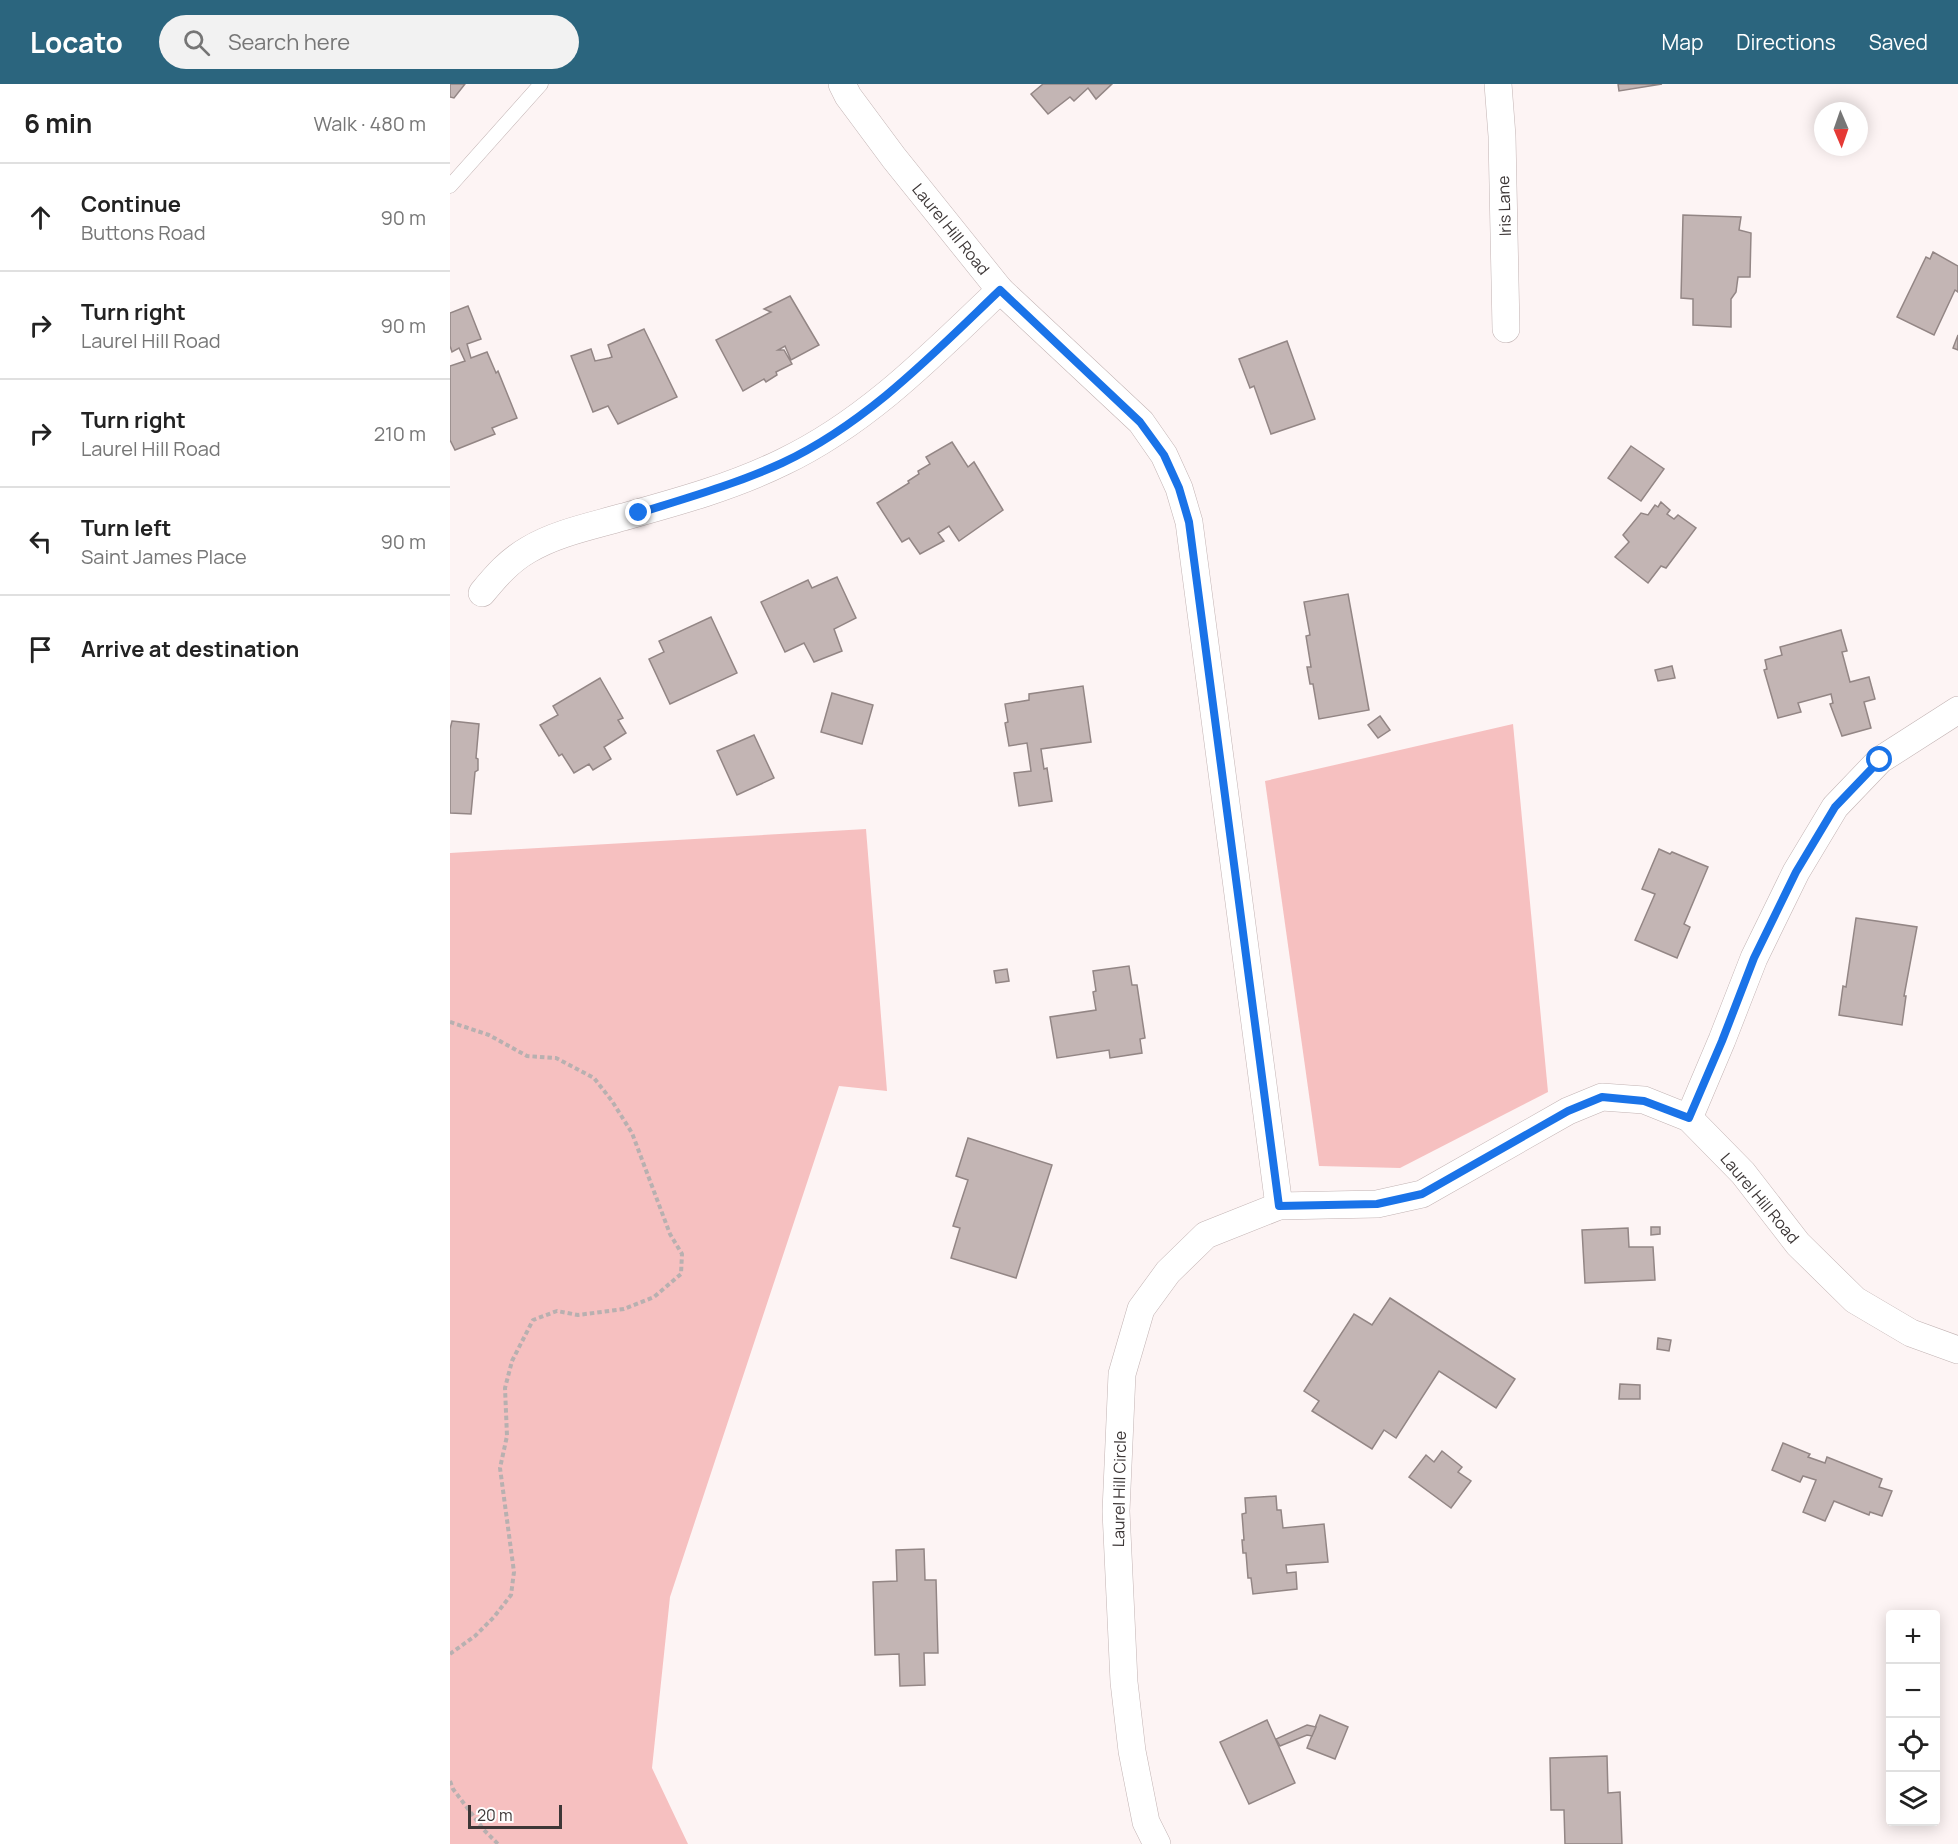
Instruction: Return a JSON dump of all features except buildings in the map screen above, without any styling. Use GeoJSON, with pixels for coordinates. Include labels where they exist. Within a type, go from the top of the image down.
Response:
{"type":"FeatureCollection","features":[{"type":"Feature","properties":{"kind":"street","name":"Laurel Hill Road"},"geometry":{"type":"LineString","coordinates":[[842,84],[848,96],[894,158],[1000,290],[1140,422],[1164,455],[1179,488],[1189,522],[1279,1206],[1377,1204],[1422,1194],[1568,1111],[1602,1097],[1644,1101],[1689,1118],[1743,1173],[1798,1244],[1855,1300],[1911,1333],[1958,1350]]}},
{"type":"Feature","properties":{"kind":"street","name":"Iris Lane"},"geometry":{"type":"LineString","coordinates":[[1498,84],[1502,136],[1506,329]]}},
{"type":"Feature","properties":{"kind":"street"},"geometry":{"type":"LineString","coordinates":[[482,593],[503,567],[529,549],[574,531],[718,489],[782,463],[819,443],[856,419],[915,370],[1000,290]]}},
{"type":"Feature","properties":{"kind":"street"},"geometry":{"type":"LineString","coordinates":[[1689,1118],[1754,958],[1796,872],[1835,807],[1880,760],[1958,710]]}},
{"type":"Feature","properties":{"kind":"street","name":"Laurel Hill Circle"},"geometry":{"type":"LineString","coordinates":[[1157,1844],[1146,1822],[1132,1751],[1124,1682],[1116,1511],[1122,1374],[1141,1309],[1168,1272],[1206,1235],[1279,1206]]}},
{"type":"Feature","properties":{"kind":"lane"},"geometry":{"type":"LineString","coordinates":[[450,186],[541,84]]}},
{"type":"Feature","properties":{"kind":"path"},"geometry":{"type":"LineString","coordinates":[[450,1022],[489,1035],[527,1056],[556,1058],[594,1078],[632,1133],[670,1234],[682,1254],[681,1274],[654,1297],[624,1309],[578,1315],[557,1311],[533,1320],[512,1360],[505,1388],[507,1436],[500,1468],[514,1572],[511,1595],[481,1630],[450,1654]]}},
{"type":"Feature","properties":{"kind":"path"},"geometry":{"type":"LineString","coordinates":[[450,1781],[453,1789],[472,1814],[498,1844]]}},
{"type":"Feature","properties":{"kind":"shaded area"},"geometry":{"type":"Polygon","coordinates":[[[1513,724],[1548,1092],[1400,1168],[1319,1166],[1265,781],[1513,724]]]}},
{"type":"Feature","properties":{"kind":"shaded area"},"geometry":{"type":"Polygon","coordinates":[[[866,829],[887,1091],[839,1086],[670,1597],[652,1768],[688,1844],[450,1844],[450,853],[866,829]]]}},
{"type":"Feature","properties":{"kind":"route"},"geometry":{"type":"LineString","coordinates":[[639,513],[718,489],[782,463],[819,443],[856,419],[915,370],[1000,290],[1140,422],[1164,455],[1179,488],[1189,522],[1279,1206],[1377,1204],[1422,1194],[1568,1111],[1602,1097],[1644,1101],[1689,1118],[1754,958],[1796,872],[1835,807],[1880,760]]}}]}
